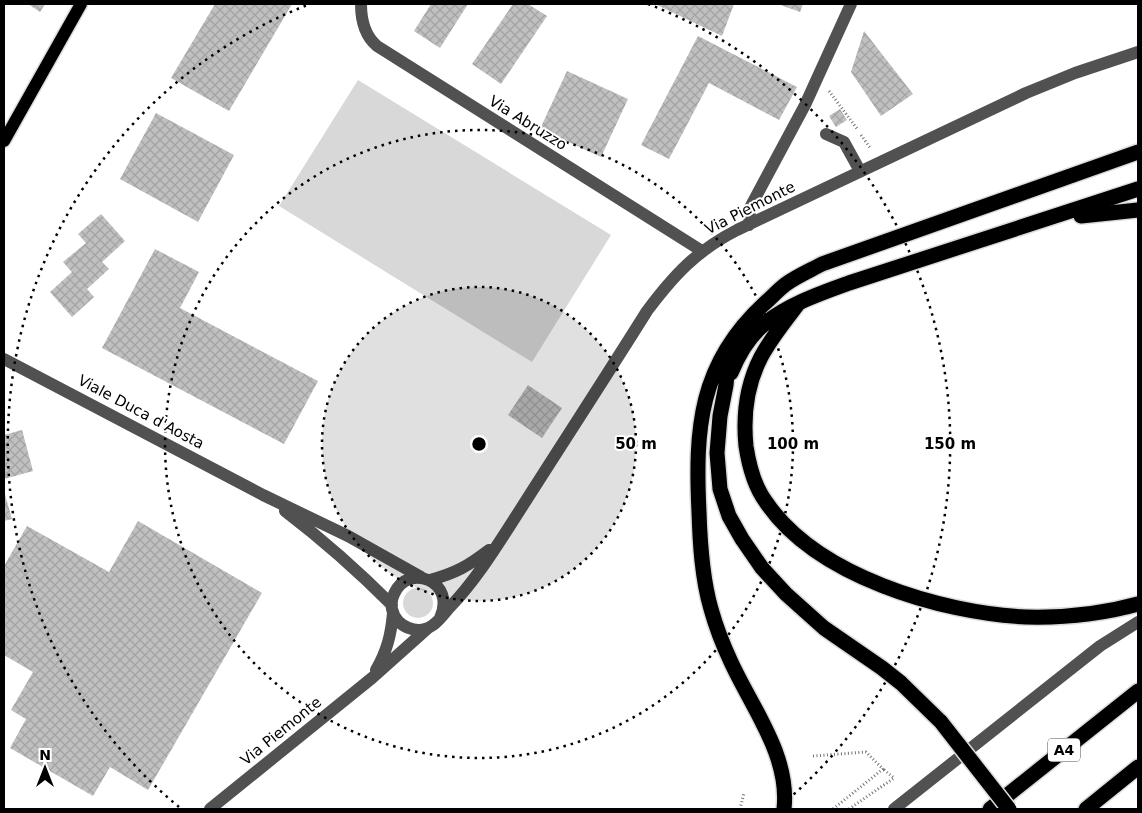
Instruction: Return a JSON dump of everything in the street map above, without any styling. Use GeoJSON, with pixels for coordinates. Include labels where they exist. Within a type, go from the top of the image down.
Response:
{"type":"FeatureCollection","features":[{"type":"Feature","properties":{"kind":"highway"},"geometry":{"type":"LineString","coordinates":[[784,809],[784,790],[780,767],[770,739],[731,662],[710,608],[702,561],[697,460],[700,423],[709,385],[720,360],[742,326],[786,284],[822,264],[1138,152]]}},
{"type":"Feature","properties":{"kind":"highway"},"geometry":{"type":"LineString","coordinates":[[726,385],[739,355],[754,334],[768,320],[798,304],[843,285],[1138,190]]}},
{"type":"Feature","properties":{"kind":"highway"},"geometry":{"type":"LineString","coordinates":[[1043,221],[1097,213],[1138,210]]}},
{"type":"Feature","properties":{"kind":"highway"},"geometry":{"type":"LineString","coordinates":[[798,304],[772,339],[757,366],[746,405],[745,424],[749,465],[756,485],[774,513],[796,535],[824,556],[861,576],[921,599],[962,609],[1009,616],[1058,617],[1095,613],[1138,604]]}},
{"type":"Feature","properties":{"kind":"highway"},"geometry":{"type":"LineString","coordinates":[[730,342],[726,385],[717,439],[717,466],[725,507],[742,539],[762,568],[803,610],[824,628],[901,683],[941,722],[1009,809]]}},
{"type":"Feature","properties":{"kind":"highway","name":"A4"},"geometry":{"type":"LineString","coordinates":[[990,809],[1138,692]]}},
{"type":"Feature","properties":{"kind":"highway"},"geometry":{"type":"LineString","coordinates":[[1086,809],[1138,768]]}},
{"type":"Feature","properties":{"kind":"main road"},"geometry":{"type":"LineString","coordinates":[[4,141],[82,4]]}},
{"type":"Feature","properties":{"kind":"street","name":"Via Abruzzo"},"geometry":{"type":"LineString","coordinates":[[361,4],[364,27],[369,38],[376,46],[702,251]]}},
{"type":"Feature","properties":{"kind":"street"},"geometry":{"type":"LineString","coordinates":[[749,224],[750,208],[805,105],[850,4]]}},
{"type":"Feature","properties":{"kind":"street","name":"Via Piemonte"},"geometry":{"type":"LineString","coordinates":[[210,809],[372,678],[428,628],[435,624],[463,593],[499,542],[647,312],[670,282],[702,251],[725,236],[749,224],[1034,90],[1075,73],[1138,52]]}},
{"type":"Feature","properties":{"kind":"street"},"geometry":{"type":"LineString","coordinates":[[826,134],[844,142],[860,171]]}},
{"type":"Feature","properties":{"kind":"street","name":"Viale Duca d'Aosta"},"geometry":{"type":"LineString","coordinates":[[4,359],[263,494],[348,536],[425,579]]}},
{"type":"Feature","properties":{"kind":"street","name":"Viale Duca d'Aosta"},"geometry":{"type":"LineString","coordinates":[[263,494],[340,555],[392,609]]}},
{"type":"Feature","properties":{"kind":"street","name":"Via Piemonte"},"geometry":{"type":"LineString","coordinates":[[372,678],[387,648],[391,634],[392,596],[397,588],[403,582],[412,578],[425,579],[460,570],[499,542]]}},
{"type":"Feature","properties":{"kind":"street"},"geometry":{"type":"LineString","coordinates":[[425,579],[437,586],[442,593],[444,610],[440,618]]}},
{"type":"Feature","properties":{"kind":"street"},"geometry":{"type":"LineString","coordinates":[[392,609],[397,621],[404,626],[419,630],[428,628]]}},
{"type":"Feature","properties":{"kind":"street"},"geometry":{"type":"LineString","coordinates":[[894,809],[1100,646],[1138,622]]}},
{"type":"Feature","properties":{"kind":"path"},"geometry":{"type":"LineString","coordinates":[[818,77],[881,162]]}},
{"type":"Feature","properties":{"kind":"path"},"geometry":{"type":"LineString","coordinates":[[813,756],[866,752],[894,778],[850,809]]}},
{"type":"Feature","properties":{"kind":"path"},"geometry":{"type":"LineString","coordinates":[[833,809],[883,769]]}},
{"type":"Feature","properties":{"kind":"path"},"geometry":{"type":"LineString","coordinates":[[740,809],[744,793]]}},
{"type":"Feature","properties":{"kind":"shaded area"},"geometry":{"type":"Polygon","coordinates":[[[358,80],[611,235],[532,362],[279,206],[358,80]]]}},
{"type":"Feature","properties":{"kind":"shaded area"},"geometry":{"type":"Polygon","coordinates":[[[418,588],[424,589],[432,597],[432,609],[424,617],[418,618],[412,617],[404,609],[403,603],[404,597],[412,589],[418,588]]]}},
{"type":"Feature","properties":{"kind":"building"},"geometry":{"type":"Polygon","coordinates":[[[28,4],[45,4],[40,12],[28,4]]]}},
{"type":"Feature","properties":{"kind":"building"},"geometry":{"type":"Polygon","coordinates":[[[215,4],[292,4],[229,111],[171,78],[215,4]]]}},
{"type":"Feature","properties":{"kind":"building"},"geometry":{"type":"Polygon","coordinates":[[[431,4],[468,4],[440,48],[414,31],[431,4]]]}},
{"type":"Feature","properties":{"kind":"building"},"geometry":{"type":"Polygon","coordinates":[[[513,4],[528,4],[547,16],[501,84],[472,64],[513,4]]]}},
{"type":"Feature","properties":{"kind":"building"},"geometry":{"type":"Polygon","coordinates":[[[655,4],[734,4],[722,36],[655,4]]]}},
{"type":"Feature","properties":{"kind":"building"},"geometry":{"type":"Polygon","coordinates":[[[778,4],[803,4],[800,12],[778,4]]]}},
{"type":"Feature","properties":{"kind":"building"},"geometry":{"type":"Polygon","coordinates":[[[864,31],[913,94],[881,116],[851,72],[864,31]]]}},
{"type":"Feature","properties":{"kind":"building"},"geometry":{"type":"Polygon","coordinates":[[[698,36],[797,87],[779,120],[709,83],[669,159],[641,145],[698,36]]]}},
{"type":"Feature","properties":{"kind":"building"},"geometry":{"type":"Polygon","coordinates":[[[567,71],[628,99],[601,157],[540,129],[567,71]]]}},
{"type":"Feature","properties":{"kind":"building"},"geometry":{"type":"Polygon","coordinates":[[[840,109],[847,120],[836,127],[829,116],[840,109]]]}},
{"type":"Feature","properties":{"kind":"building"},"geometry":{"type":"Polygon","coordinates":[[[156,113],[234,155],[198,222],[120,179],[156,113]]]}},
{"type":"Feature","properties":{"kind":"building"},"geometry":{"type":"Polygon","coordinates":[[[101,214],[125,241],[102,262],[109,269],[87,289],[94,297],[72,317],[50,292],[72,272],[63,262],[86,243],[78,234],[101,214]]]}},
{"type":"Feature","properties":{"kind":"building"},"geometry":{"type":"Polygon","coordinates":[[[155,249],[199,272],[180,308],[318,381],[284,444],[102,348],[155,249]]]}},
{"type":"Feature","properties":{"kind":"building"},"geometry":{"type":"Polygon","coordinates":[[[528,385],[562,408],[542,438],[508,415],[528,385]]]}},
{"type":"Feature","properties":{"kind":"building"},"geometry":{"type":"Polygon","coordinates":[[[22,430],[33,471],[4,479],[4,435],[22,430]]]}},
{"type":"Feature","properties":{"kind":"building"},"geometry":{"type":"Polygon","coordinates":[[[4,491],[12,519],[4,521],[4,491]]]}},
{"type":"Feature","properties":{"kind":"building"},"geometry":{"type":"Polygon","coordinates":[[[138,521],[262,593],[148,790],[110,767],[93,796],[10,748],[26,719],[11,710],[33,672],[4,655],[4,566],[27,526],[109,572],[138,521]]]}}]}
